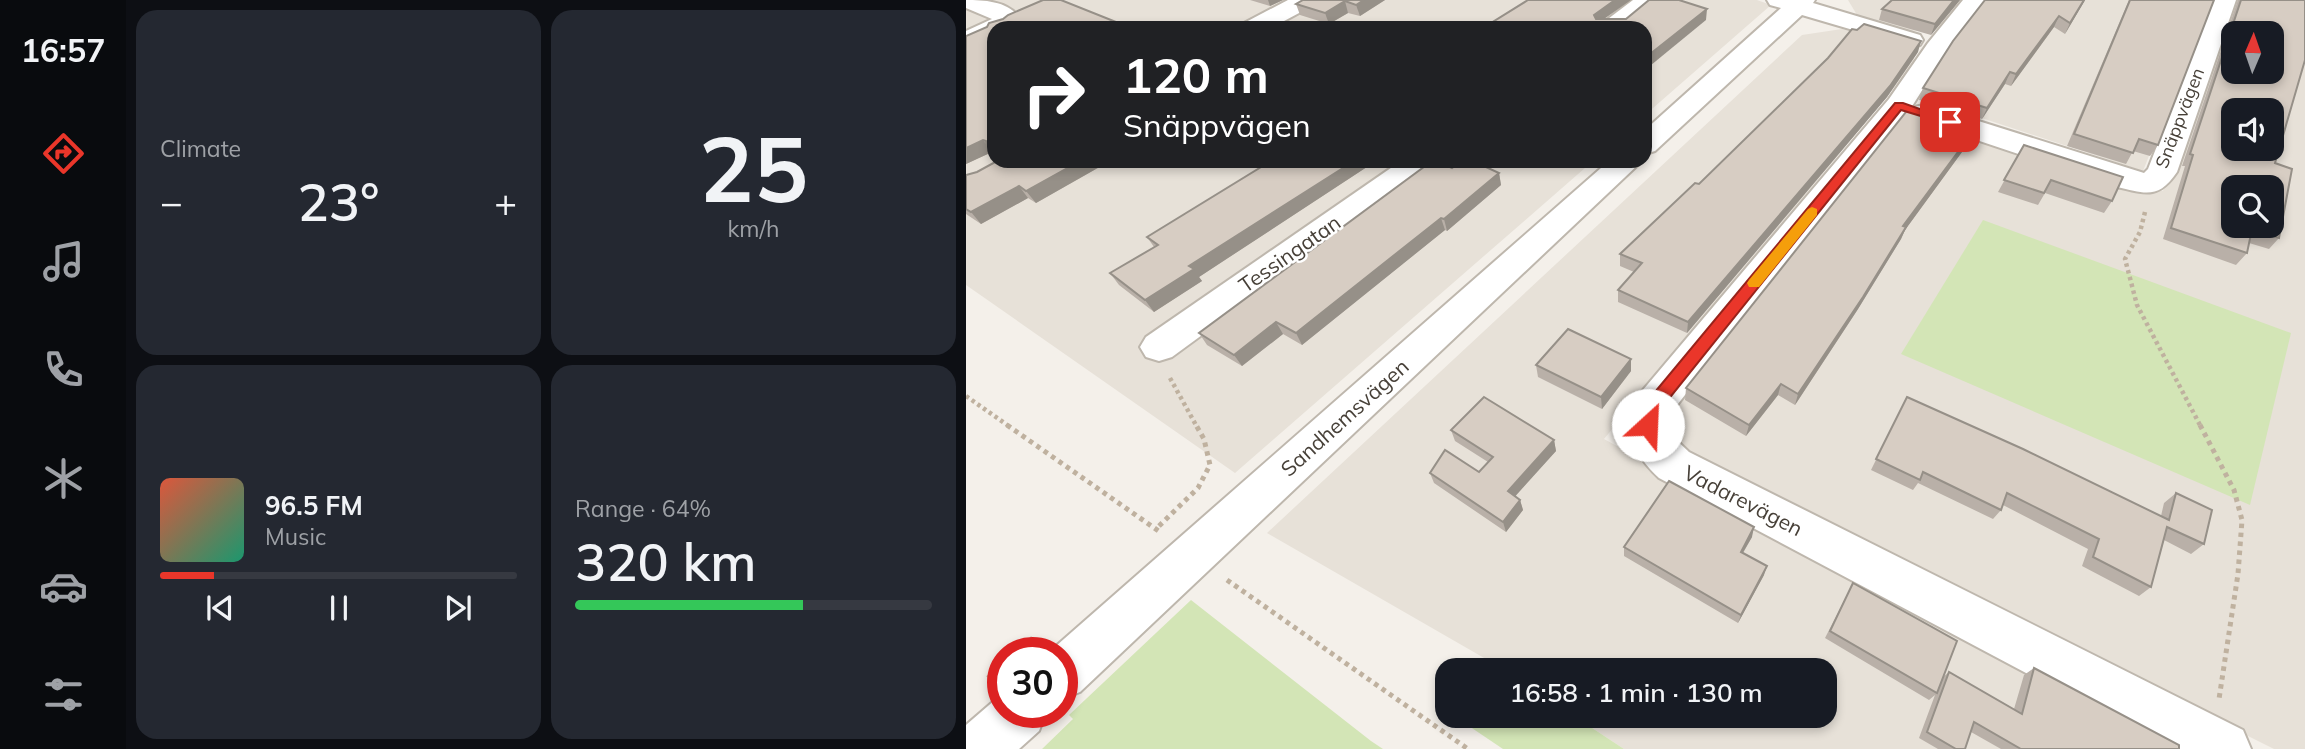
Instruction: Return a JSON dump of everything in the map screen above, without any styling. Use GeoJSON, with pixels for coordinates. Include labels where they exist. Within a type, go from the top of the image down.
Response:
{"type":"FeatureCollection","features":[{"type":"Feature","properties":{"kind":"street"},"geometry":{"type":"LineString","coordinates":[[966,0],[1006,16],[1005,21]]}},
{"type":"Feature","properties":{"kind":"street"},"geometry":{"type":"LineString","coordinates":[[1266,21],[1306,0]]}},
{"type":"Feature","properties":{"kind":"street"},"geometry":{"type":"LineString","coordinates":[[1618,21],[1648,0]]}},
{"type":"Feature","properties":{"kind":"street","name":"Vadarevägen"},"geometry":{"type":"LineString","coordinates":[[1975,0],[1937,48],[1899,105],[1651,409],[1648,425],[1654,447],[1674,465],[2218,746]]}},
{"type":"Feature","properties":{"kind":"street","name":"Snäppvägen"},"geometry":{"type":"LineString","coordinates":[[1899,105],[2128,180],[2151,184],[2162,172],[2225,0]]}},
{"type":"Feature","properties":{"kind":"street"},"geometry":{"type":"LineString","coordinates":[[1652,138],[1793,2],[1937,48]]}},
{"type":"Feature","properties":{"kind":"street"},"geometry":{"type":"LineString","coordinates":[[966,40],[987,30]]}},
{"type":"Feature","properties":{"kind":"street","name":"Tessingatan"},"geometry":{"type":"LineString","coordinates":[[1159,347],[1411,168]]}},
{"type":"Feature","properties":{"kind":"street","name":"Sandhemsvägen"},"geometry":{"type":"LineString","coordinates":[[1078,659],[1619,168]]}},
{"type":"Feature","properties":{"kind":"street"},"geometry":{"type":"LineString","coordinates":[[979,749],[1002,728]]}},
{"type":"Feature","properties":{"kind":"path"},"geometry":{"type":"LineString","coordinates":[[2151,184],[2140,232],[2125,259],[2137,305],[2234,490],[2242,520],[2218,746]]}},
{"type":"Feature","properties":{"kind":"path"},"geometry":{"type":"LineString","coordinates":[[1146,538],[1198,488],[1210,465],[1204,439],[1169,375],[1159,347]]}},
{"type":"Feature","properties":{"kind":"shaded area"},"geometry":{"type":"Polygon","coordinates":[[[966,0],[1757,0],[1771,5],[1652,109],[1652,21],[987,21],[987,168],[1585,168],[1235,473],[966,285],[966,0]]]}},
{"type":"Feature","properties":{"kind":"shaded area"},"geometry":{"type":"Polygon","coordinates":[[[1848,0],[1964,0],[1942,27],[1911,31],[1857,15],[1848,0]]]}},
{"type":"Feature","properties":{"kind":"shaded area"},"geometry":{"type":"Polygon","coordinates":[[[1990,0],[2211,0],[2143,171],[1915,96],[1990,0]]]}},
{"type":"Feature","properties":{"kind":"shaded area"},"geometry":{"type":"Polygon","coordinates":[[[2238,0],[2305,0],[2305,749],[2274,749],[1681,453],[1670,395],[1926,117],[2134,188],[2163,191],[2221,43],[2221,84],[2284,84],[2284,21],[2230,21],[2238,0]]]}},
{"type":"Feature","properties":{"kind":"shaded area"},"geometry":{"type":"Polygon","coordinates":[[[1842,29],[1903,46],[1916,61],[1604,439],[1946,625],[2185,749],[1624,749],[1592,728],[1837,728],[1837,658],[1484,658],[1267,533],[1802,35],[1842,29]]]}},
{"type":"Feature","properties":{"kind":"green space"},"geometry":{"type":"Polygon","coordinates":[[[1983,220],[2291,333],[2250,505],[1901,354],[1983,220]]]}},
{"type":"Feature","properties":{"kind":"green space"},"geometry":{"type":"Polygon","coordinates":[[[1191,600],[1383,749],[1042,749],[1064,728],[1078,728],[1078,707],[1191,600]]]}},
{"type":"Feature","properties":{"kind":"green space"},"geometry":{"type":"Polygon","coordinates":[[[1472,728],[1592,728],[1624,749],[1503,749],[1472,728]]]}},
{"type":"Feature","properties":{"kind":"building"},"geometry":{"type":"Polygon","coordinates":[[[1043,0],[1061,0],[1114,21],[996,21],[1043,0]]]}},
{"type":"Feature","properties":{"kind":"building"},"geometry":{"type":"Polygon","coordinates":[[[1303,0],[1364,0],[1356,5],[1345,1],[1325,13],[1296,4],[1303,0]]]}},
{"type":"Feature","properties":{"kind":"building"},"geometry":{"type":"Polygon","coordinates":[[[1528,0],[1615,0],[1594,15],[1596,19],[1626,19],[1649,0],[1679,0],[1707,9],[1652,52],[1652,21],[1494,21],[1528,0]]]}},
{"type":"Feature","properties":{"kind":"building"},"geometry":{"type":"Polygon","coordinates":[[[1892,0],[1954,0],[1935,24],[1882,9],[1892,0]]]}},
{"type":"Feature","properties":{"kind":"building"},"geometry":{"type":"Polygon","coordinates":[[[1985,0],[2084,0],[2070,23],[2059,16],[2016,74],[2010,72],[1987,108],[1923,88],[1953,41],[1985,0]]]}},
{"type":"Feature","properties":{"kind":"building"},"geometry":{"type":"Polygon","coordinates":[[[2130,0],[2214,0],[2158,145],[2139,139],[2133,153],[2074,134],[2130,0]]]}},
{"type":"Feature","properties":{"kind":"building"},"geometry":{"type":"Polygon","coordinates":[[[2241,0],[2305,0],[2305,60],[2284,132],[2284,98],[2221,98],[2221,161],[2276,161],[2292,169],[2284,211],[2284,175],[2221,175],[2221,238],[2250,238],[2247,253],[2171,228],[2193,155],[2190,154],[2221,60],[2221,84],[2284,84],[2284,21],[2234,21],[2241,0]]]}},
{"type":"Feature","properties":{"kind":"building"},"geometry":{"type":"Polygon","coordinates":[[[1864,24],[1921,41],[1890,86],[1688,322],[1618,290],[1642,263],[1620,254],[1695,183],[1699,184],[1828,58],[1852,29],[1857,30],[1864,24]]]}},
{"type":"Feature","properties":{"kind":"building"},"geometry":{"type":"Polygon","coordinates":[[[987,27],[987,147],[986,141],[983,140],[966,148],[966,36],[987,27]]]}},
{"type":"Feature","properties":{"kind":"building"},"geometry":{"type":"Polygon","coordinates":[[[1910,107],[1975,129],[1903,226],[1906,227],[1863,297],[1798,394],[1781,384],[1749,425],[1686,388],[1910,107]]]}},
{"type":"Feature","properties":{"kind":"building"},"geometry":{"type":"Polygon","coordinates":[[[2024,145],[2123,177],[2112,201],[2051,180],[2044,193],[2004,180],[2024,145]]]}},
{"type":"Feature","properties":{"kind":"building"},"geometry":{"type":"Polygon","coordinates":[[[987,166],[1067,168],[1026,191],[1019,186],[971,212],[966,209],[966,175],[987,166]]]}},
{"type":"Feature","properties":{"kind":"building"},"geometry":{"type":"Polygon","coordinates":[[[1260,168],[1343,168],[1189,266],[1194,269],[1145,300],[1110,273],[1158,245],[1147,237],[1260,168]]]}},
{"type":"Feature","properties":{"kind":"building"},"geometry":{"type":"Polygon","coordinates":[[[1423,168],[1488,168],[1499,173],[1296,333],[1276,322],[1234,355],[1199,333],[1423,168]]]}},
{"type":"Feature","properties":{"kind":"building"},"geometry":{"type":"Polygon","coordinates":[[[1568,329],[1631,359],[1601,397],[1536,365],[1568,329]]]}},
{"type":"Feature","properties":{"kind":"building"},"geometry":{"type":"Polygon","coordinates":[[[1484,397],[1554,440],[1508,491],[1520,500],[1503,522],[1430,473],[1445,450],[1479,472],[1493,457],[1451,430],[1484,397]]]}},
{"type":"Feature","properties":{"kind":"building"},"geometry":{"type":"Polygon","coordinates":[[[1907,397],[2023,449],[2169,520],[2176,493],[2212,510],[2204,544],[2167,527],[2151,587],[2093,557],[2099,539],[2007,493],[2001,510],[1923,472],[1920,480],[1876,459],[1907,397]]]}},
{"type":"Feature","properties":{"kind":"building"},"geometry":{"type":"Polygon","coordinates":[[[1669,481],[1754,527],[1741,552],[1767,566],[1741,615],[1624,547],[1669,481]]]}},
{"type":"Feature","properties":{"kind":"building"},"geometry":{"type":"Polygon","coordinates":[[[1853,583],[1957,641],[1937,693],[1830,631],[1853,583]]]}},
{"type":"Feature","properties":{"kind":"building"},"geometry":{"type":"Polygon","coordinates":[[[2034,668],[2179,745],[2179,749],[2021,749],[1974,722],[1965,749],[1956,749],[1927,732],[1949,672],[2022,714],[2034,668]]]}},
{"type":"Feature","properties":{"kind":"slow traffic"},"geometry":{"type":"LineString","coordinates":[[1754,283],[1812,212]]}},
{"type":"Feature","properties":{"kind":"route"},"geometry":{"type":"LineString","coordinates":[[1648,425],[1651,409],[1899,105],[1950,122]]}}]}
